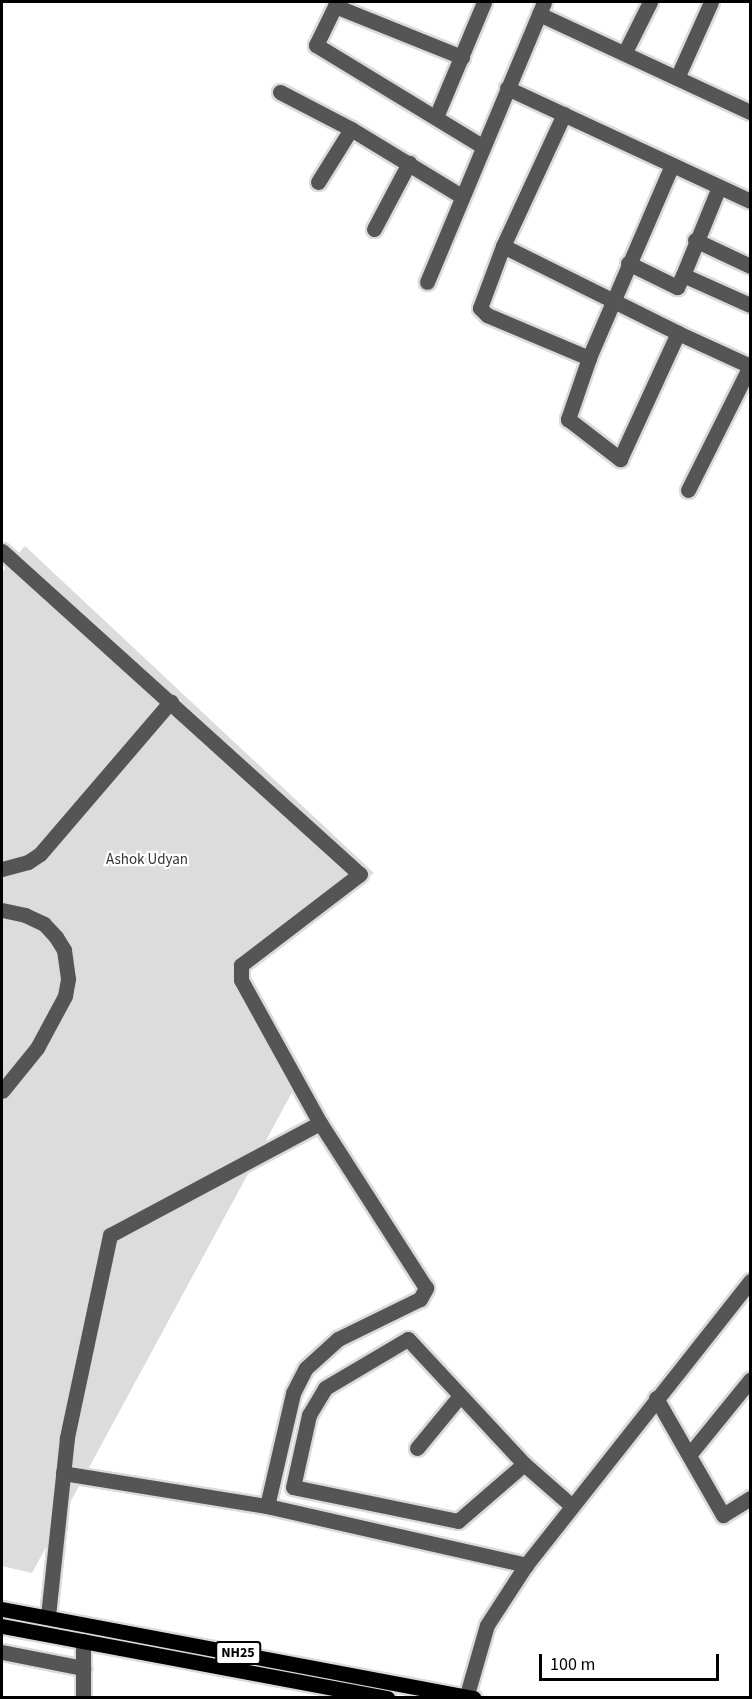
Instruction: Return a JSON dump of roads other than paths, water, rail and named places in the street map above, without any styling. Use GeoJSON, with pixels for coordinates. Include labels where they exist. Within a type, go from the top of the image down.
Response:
{"type":"FeatureCollection","features":[{"type":"Feature","properties":{"kind":"main road","name":"NH25"},"geometry":{"type":"LineString","coordinates":[[2,1609],[469,1697]]}},
{"type":"Feature","properties":{"kind":"main road","name":"NH25"},"geometry":{"type":"LineString","coordinates":[[2,1626],[387,1698]]}},
{"type":"Feature","properties":{"kind":"street"},"geometry":{"type":"LineString","coordinates":[[436,117],[484,2]]}},
{"type":"Feature","properties":{"kind":"street"},"geometry":{"type":"LineString","coordinates":[[624,52],[650,2]]}},
{"type":"Feature","properties":{"kind":"street"},"geometry":{"type":"LineString","coordinates":[[677,78],[711,2]]}},
{"type":"Feature","properties":{"kind":"street"},"geometry":{"type":"LineString","coordinates":[[462,57],[336,4],[316,45],[482,146]]}},
{"type":"Feature","properties":{"kind":"street"},"geometry":{"type":"LineString","coordinates":[[427,282],[461,196],[542,8],[624,52],[750,112]]}},
{"type":"Feature","properties":{"kind":"street"},"geometry":{"type":"LineString","coordinates":[[507,88],[750,201]]}},
{"type":"Feature","properties":{"kind":"street"},"geometry":{"type":"LineString","coordinates":[[280,92],[351,129],[461,196]]}},
{"type":"Feature","properties":{"kind":"street"},"geometry":{"type":"LineString","coordinates":[[564,114],[502,246],[480,308],[487,315],[588,358]]}},
{"type":"Feature","properties":{"kind":"street"},"geometry":{"type":"LineString","coordinates":[[318,182],[351,129]]}},
{"type":"Feature","properties":{"kind":"street"},"geometry":{"type":"LineString","coordinates":[[374,229],[409,163]]}},
{"type":"Feature","properties":{"kind":"street"},"geometry":{"type":"LineString","coordinates":[[672,165],[627,263],[588,358],[568,419],[620,459],[678,333]]}},
{"type":"Feature","properties":{"kind":"street"},"geometry":{"type":"LineString","coordinates":[[627,263],[677,287],[719,187]]}},
{"type":"Feature","properties":{"kind":"street"},"geometry":{"type":"LineString","coordinates":[[695,240],[750,266]]}},
{"type":"Feature","properties":{"kind":"street"},"geometry":{"type":"LineString","coordinates":[[502,246],[750,366],[688,490]]}},
{"type":"Feature","properties":{"kind":"street"},"geometry":{"type":"LineString","coordinates":[[683,275],[750,305]]}},
{"type":"Feature","properties":{"kind":"street"},"geometry":{"type":"LineString","coordinates":[[2,551],[171,701],[360,874],[241,965],[242,980],[320,1123],[426,1288],[420,1299],[338,1340],[306,1368],[293,1393],[267,1506]]}},
{"type":"Feature","properties":{"kind":"street"},"geometry":{"type":"LineString","coordinates":[[2,869],[28,862],[40,854],[171,701]]}},
{"type":"Feature","properties":{"kind":"street"},"geometry":{"type":"LineString","coordinates":[[2,910],[25,915],[44,924],[64,950],[68,979],[64,996],[37,1048],[2,1091]]}},
{"type":"Feature","properties":{"kind":"street"},"geometry":{"type":"LineString","coordinates":[[48,1617],[63,1473],[110,1234],[320,1123]]}},
{"type":"Feature","properties":{"kind":"street"},"geometry":{"type":"LineString","coordinates":[[469,1697],[487,1625],[526,1565],[656,1398],[748,1290]]}},
{"type":"Feature","properties":{"kind":"street"},"geometry":{"type":"LineString","coordinates":[[524,1464],[458,1521],[293,1487],[309,1415],[325,1388],[408,1339],[459,1397],[524,1464],[572,1506]]}},
{"type":"Feature","properties":{"kind":"street"},"geometry":{"type":"LineString","coordinates":[[689,1455],[750,1380]]}},
{"type":"Feature","properties":{"kind":"street"},"geometry":{"type":"LineString","coordinates":[[417,1448],[459,1397]]}},
{"type":"Feature","properties":{"kind":"street"},"geometry":{"type":"LineString","coordinates":[[656,1398],[723,1515],[750,1498]]}},
{"type":"Feature","properties":{"kind":"street"},"geometry":{"type":"LineString","coordinates":[[63,1473],[267,1506],[526,1565]]}},
{"type":"Feature","properties":{"kind":"street"},"geometry":{"type":"LineString","coordinates":[[83,1641],[83,1698]]}},
{"type":"Feature","properties":{"kind":"street"},"geometry":{"type":"LineString","coordinates":[[2,1652],[83,1668]]}},
{"type":"Feature","properties":{"kind":"park label","name":"Ashok Udyan"},"geometry":{"type":"Point","coordinates":[147,860]}}]}
